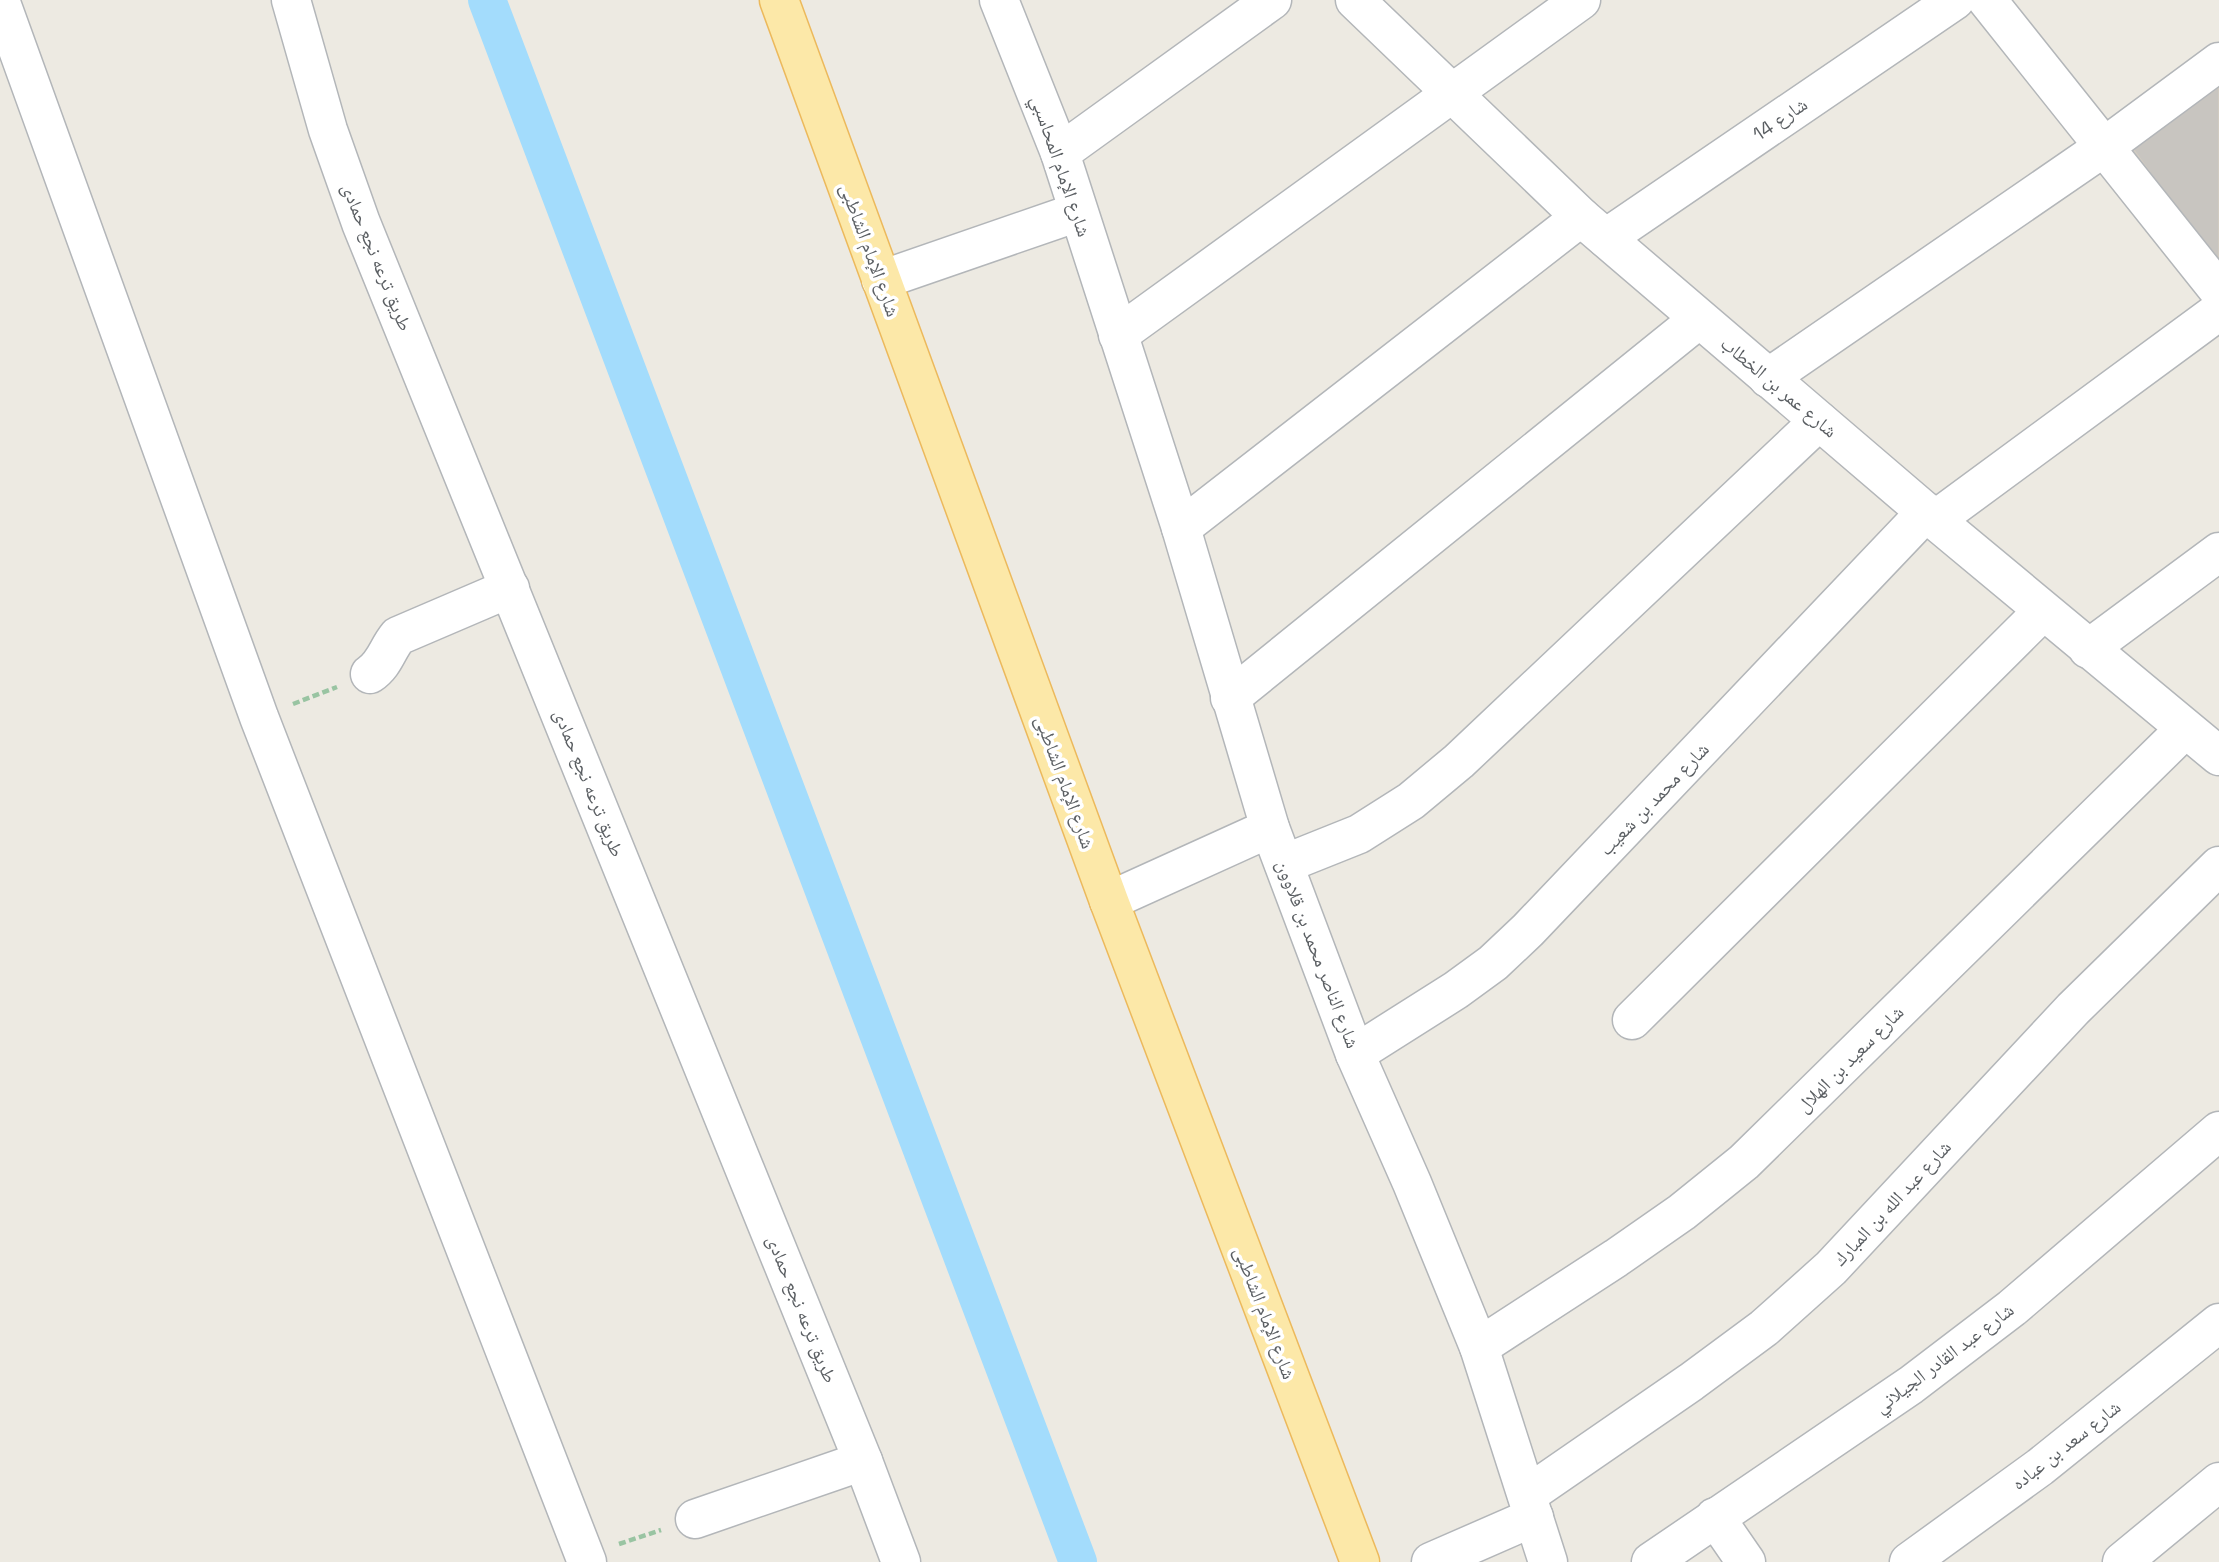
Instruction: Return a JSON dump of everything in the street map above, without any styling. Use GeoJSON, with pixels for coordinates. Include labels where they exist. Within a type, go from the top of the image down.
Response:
{"type":"FeatureCollection","features":[{"type":"Feature","properties":{"kind":"main road","name":"شارع الإمام الشاطبى"},"geometry":{"type":"LineString","coordinates":[[779,0],[1109,901],[1360,1562]]}},
{"type":"Feature","properties":{"kind":"street"},"geometry":{"type":"LineString","coordinates":[[1,0],[259,717],[587,1562]]}},
{"type":"Feature","properties":{"kind":"street","name":"طريق ترعه نجع حمادى"},"geometry":{"type":"LineString","coordinates":[[291,0],[328,130],[361,223],[863,1461],[901,1562]]}},
{"type":"Feature","properties":{"kind":"street","name":"شارع الإمام المحاسبي"},"geometry":{"type":"LineString","coordinates":[[999,0],[1060,153],[1118,335]]}},
{"type":"Feature","properties":{"kind":"street"},"geometry":{"type":"LineString","coordinates":[[1060,153],[1272,0]]}},
{"type":"Feature","properties":{"kind":"street","name":"شارع عمر بن الخطاب"},"geometry":{"type":"LineString","coordinates":[[1355,0],[1594,228],[2043,611],[2219,756]]}},
{"type":"Feature","properties":{"kind":"street"},"geometry":{"type":"LineString","coordinates":[[1118,335],[1581,0]]}},
{"type":"Feature","properties":{"kind":"street","name":"شارع 14"},"geometry":{"type":"LineString","coordinates":[[1181,528],[1594,228],[1955,0]]}},
{"type":"Feature","properties":{"kind":"street"},"geometry":{"type":"LineString","coordinates":[[1987,0],[2219,291]]}},
{"type":"Feature","properties":{"kind":"street"},"geometry":{"type":"LineString","coordinates":[[1768,378],[2104,147],[2219,62]]}},
{"type":"Feature","properties":{"kind":"street"},"geometry":{"type":"LineString","coordinates":[[881,280],[1078,212]]}},
{"type":"Feature","properties":{"kind":"street","name":"شارع محمد بن شعيب"},"geometry":{"type":"LineString","coordinates":[[1355,1054],[1456,990],[1493,963],[1931,516],[2219,311]]}},
{"type":"Feature","properties":{"kind":"street"},"geometry":{"type":"LineString","coordinates":[[1230,698],[1699,319]]}},
{"type":"Feature","properties":{"kind":"street","name":"شارع الناصر محمد بن قلاوون"},"geometry":{"type":"LineString","coordinates":[[1118,335],[1181,528],[1270,828],[1355,1054],[1412,1183],[1479,1347],[1548,1562]]}},
{"type":"Feature","properties":{"kind":"street"},"geometry":{"type":"LineString","coordinates":[[1283,864],[1359,834],[1411,801],[1459,761],[1819,421]]}},
{"type":"Feature","properties":{"kind":"street"},"geometry":{"type":"LineString","coordinates":[[2088,649],[2219,552]]}},
{"type":"Feature","properties":{"kind":"street"},"geometry":{"type":"LineString","coordinates":[[370,674],[384,661],[391,643],[398,636],[510,588]]}},
{"type":"Feature","properties":{"kind":"street"},"geometry":{"type":"LineString","coordinates":[[1632,1020],[2043,611]]}},
{"type":"Feature","properties":{"kind":"street","name":"شارع سعيد بن الهلال"},"geometry":{"type":"LineString","coordinates":[[1479,1347],[1682,1212],[1744,1162],[2185,729]]}},
{"type":"Feature","properties":{"kind":"street"},"geometry":{"type":"LineString","coordinates":[[1109,901],[1270,828]]}},
{"type":"Feature","properties":{"kind":"street","name":"شارع عبد الله بن المبارك"},"geometry":{"type":"LineString","coordinates":[[1431,1562],[1530,1506],[1764,1328],[1831,1268],[2031,1053],[2219,866]]}},
{"type":"Feature","properties":{"kind":"street","name":"شارع عبد القادر الجيلاني"},"geometry":{"type":"LineString","coordinates":[[1651,1562],[1911,1385],[2012,1308],[2219,1131]]}},
{"type":"Feature","properties":{"kind":"street","name":"شارع سعد بن عباده"},"geometry":{"type":"LineString","coordinates":[[1909,1562],[2040,1467],[2219,1323]]}},
{"type":"Feature","properties":{"kind":"street"},"geometry":{"type":"LineString","coordinates":[[695,1518],[863,1461]]}},
{"type":"Feature","properties":{"kind":"street"},"geometry":{"type":"LineString","coordinates":[[2122,1562],[2219,1482]]}},
{"type":"Feature","properties":{"kind":"street"},"geometry":{"type":"LineString","coordinates":[[1715,1517],[1746,1562]]}},
{"type":"Feature","properties":{"kind":"building"},"geometry":{"type":"Polygon","coordinates":[[[2219,80],[2219,270],[2128,142],[2219,80]]]}},
{"type":"Feature","properties":{"kind":"waterway"},"geometry":{"type":"LineString","coordinates":[[487,0],[1078,1562]]}}]}
